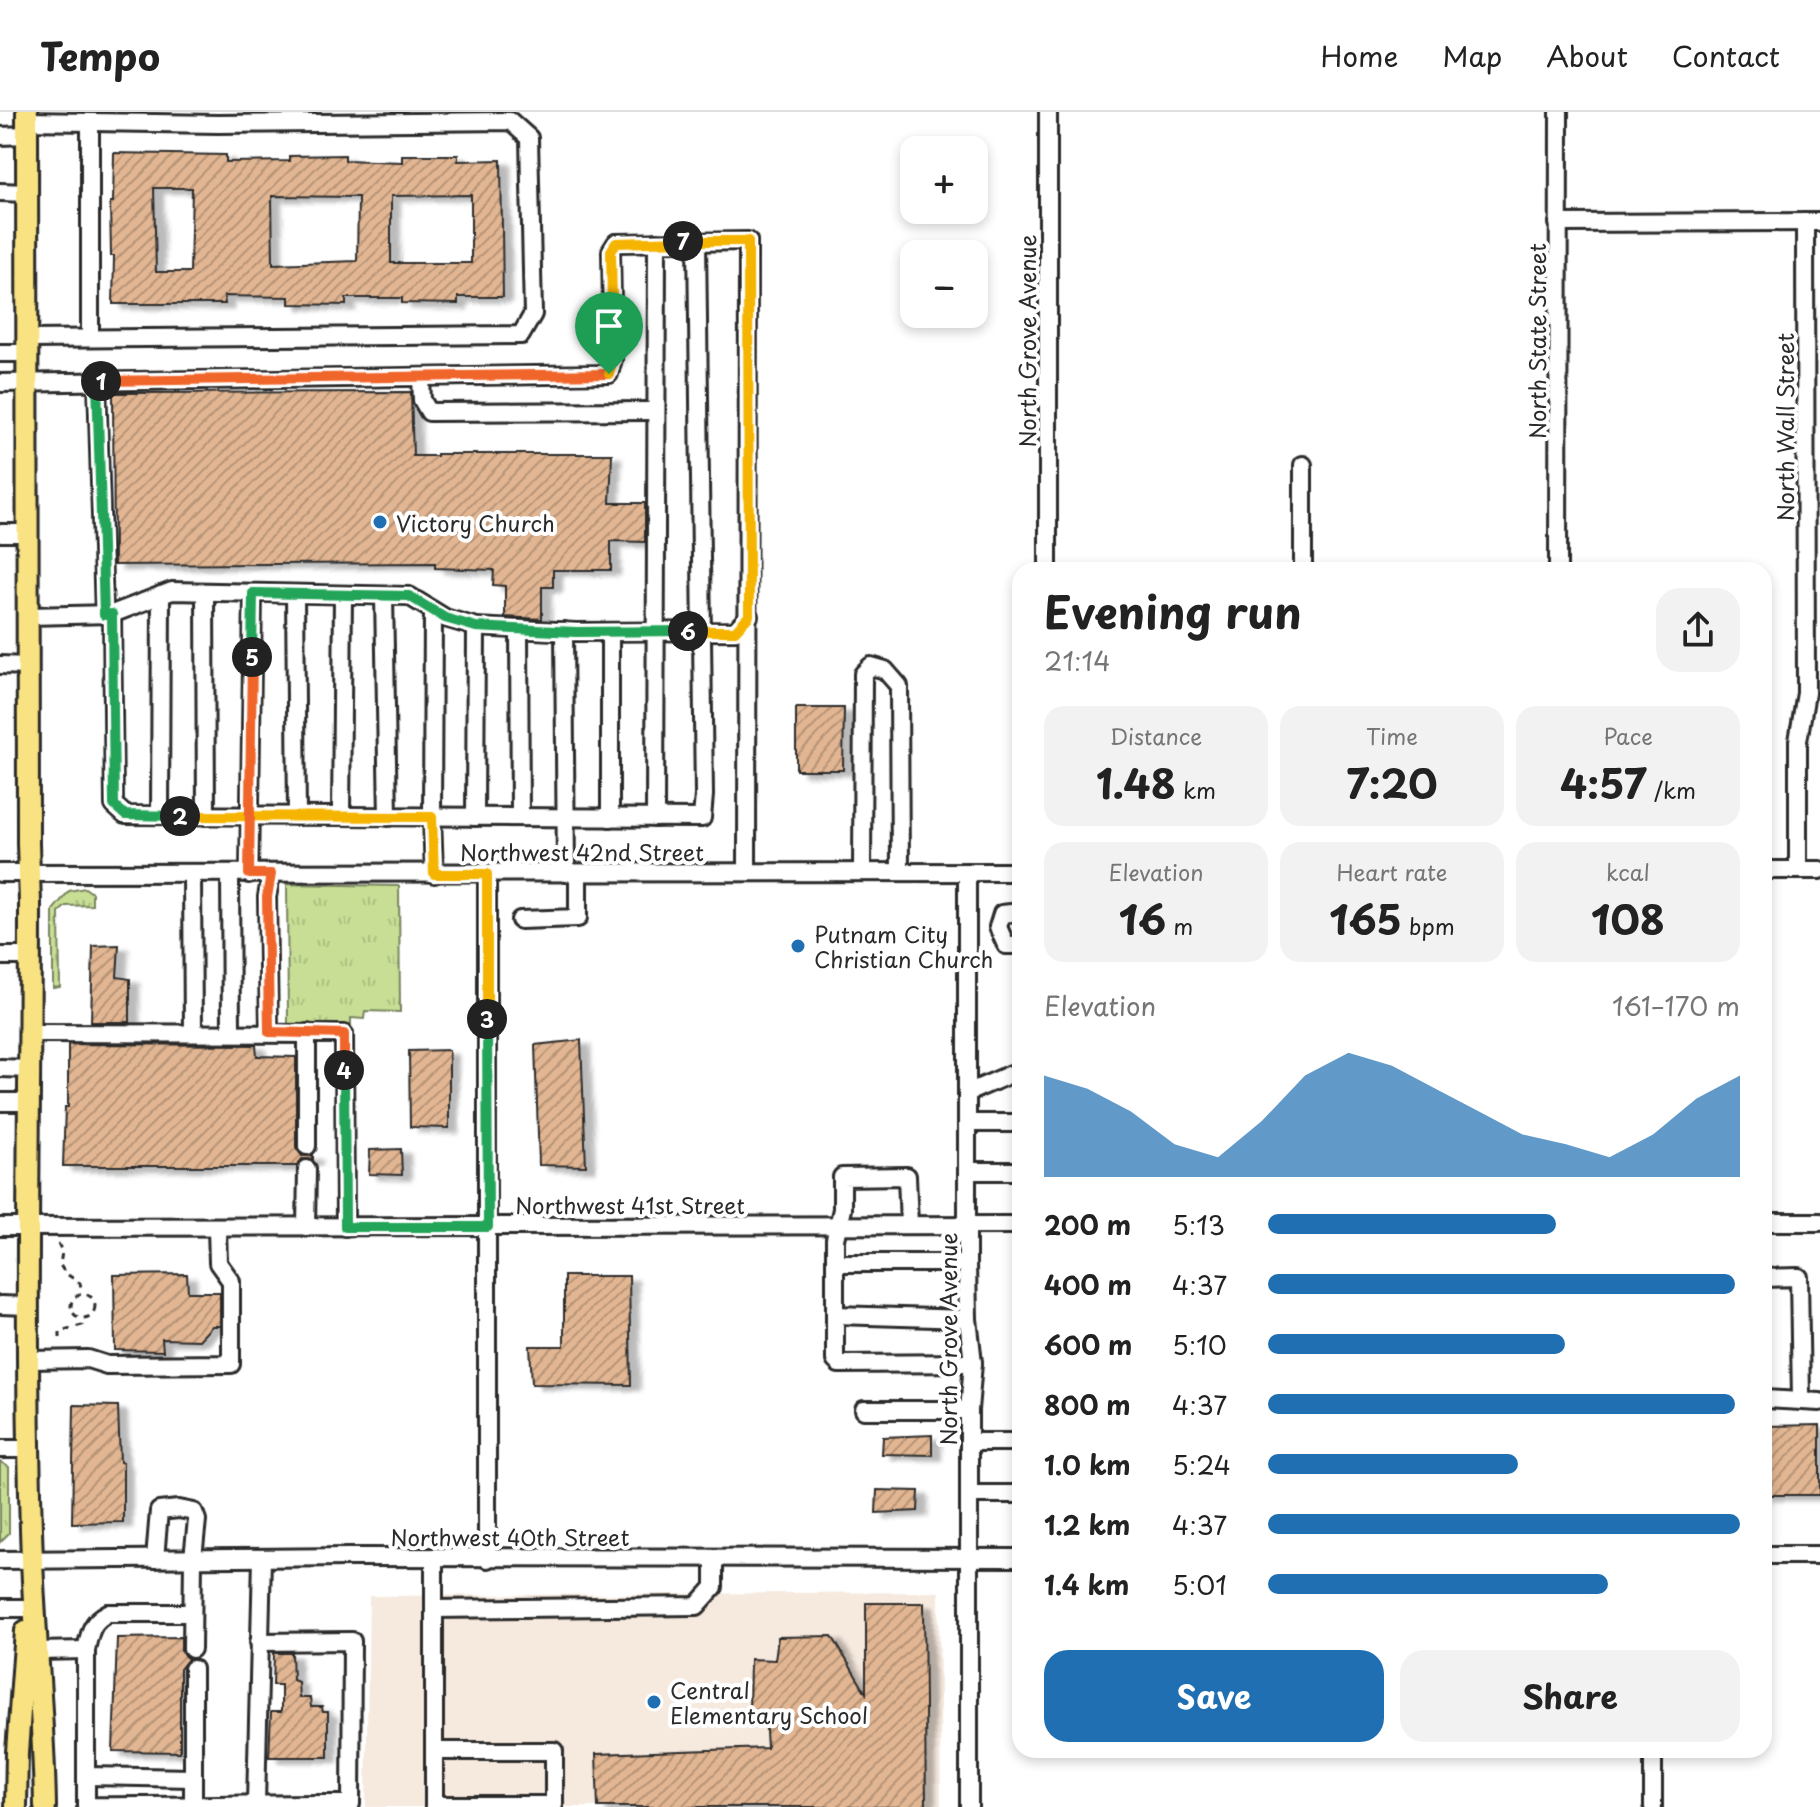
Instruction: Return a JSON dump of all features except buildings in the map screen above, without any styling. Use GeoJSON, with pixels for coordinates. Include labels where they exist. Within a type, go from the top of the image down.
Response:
{"type":"FeatureCollection","features":[{"type":"Feature","properties":{"kind":"main road"},"geometry":{"type":"LineString","coordinates":[[27,123],[30,1449],[32,1559],[45,1807]]}},
{"type":"Feature","properties":{"kind":"main road"},"geometry":{"type":"LineString","coordinates":[[16,1807],[9,1765],[32,1559]]}},
{"type":"Feature","properties":{"kind":"street","name":"North Grove Avenue"},"geometry":{"type":"LineString","coordinates":[[1048,112],[1048,562]]}},
{"type":"Feature","properties":{"kind":"street","name":"North State Street"},"geometry":{"type":"LineString","coordinates":[[1558,562],[1559,112]]}},
{"type":"Feature","properties":{"kind":"street"},"geometry":{"type":"LineString","coordinates":[[0,136],[27,123],[510,121],[529,138],[533,314],[521,335],[90,338],[27,346],[0,353]]}},
{"type":"Feature","properties":{"kind":"street"},"geometry":{"type":"LineString","coordinates":[[90,122],[90,338]]}},
{"type":"Feature","properties":{"kind":"street"},"geometry":{"type":"LineString","coordinates":[[0,192],[27,193]]}},
{"type":"Feature","properties":{"kind":"street"},"geometry":{"type":"LineString","coordinates":[[1558,223],[1813,222]]}},
{"type":"Feature","properties":{"kind":"street","name":"North Wall Street"},"geometry":{"type":"LineString","coordinates":[[1798,870],[1798,741],[1806,693],[1813,222]]}},
{"type":"Feature","properties":{"kind":"street"},"geometry":{"type":"LineString","coordinates":[[97,381],[114,805],[125,815],[702,818],[697,241]]}},
{"type":"Feature","properties":{"kind":"street"},"geometry":{"type":"LineString","coordinates":[[0,383],[609,374],[613,359],[611,251],[616,243],[748,241],[747,872]]}},
{"type":"Feature","properties":{"kind":"street"},"geometry":{"type":"LineString","coordinates":[[655,818],[657,242]]}},
{"type":"Feature","properties":{"kind":"street"},"geometry":{"type":"LineString","coordinates":[[421,377],[422,400],[429,412],[656,411]]}},
{"type":"Feature","properties":{"kind":"street"},"geometry":{"type":"LineString","coordinates":[[1303,465],[1303,562]]}},
{"type":"Feature","properties":{"kind":"street"},"geometry":{"type":"LineString","coordinates":[[0,533],[28,533]]}},
{"type":"Feature","properties":{"kind":"street"},"geometry":{"type":"LineString","coordinates":[[28,616],[108,614],[172,591],[409,596],[445,618],[476,627],[564,631],[735,631],[749,616]]}},
{"type":"Feature","properties":{"kind":"street"},"geometry":{"type":"LineString","coordinates":[[205,592],[206,816]]}},
{"type":"Feature","properties":{"kind":"street"},"geometry":{"type":"LineString","coordinates":[[249,874],[253,593]]}},
{"type":"Feature","properties":{"kind":"street"},"geometry":{"type":"LineString","coordinates":[[295,594],[297,816]]}},
{"type":"Feature","properties":{"kind":"street"},"geometry":{"type":"LineString","coordinates":[[160,815],[161,595]]}},
{"type":"Feature","properties":{"kind":"street"},"geometry":{"type":"LineString","coordinates":[[341,816],[343,595]]}},
{"type":"Feature","properties":{"kind":"street"},"geometry":{"type":"LineString","coordinates":[[384,596],[388,817]]}},
{"type":"Feature","properties":{"kind":"street"},"geometry":{"type":"LineString","coordinates":[[433,611],[434,874]]}},
{"type":"Feature","properties":{"kind":"street"},"geometry":{"type":"LineString","coordinates":[[475,817],[476,627]]}},
{"type":"Feature","properties":{"kind":"street"},"geometry":{"type":"LineString","coordinates":[[519,629],[520,817]]}},
{"type":"Feature","properties":{"kind":"street"},"geometry":{"type":"LineString","coordinates":[[520,920],[578,918],[567,817],[564,631]]}},
{"type":"Feature","properties":{"kind":"street"},"geometry":{"type":"LineString","coordinates":[[610,632],[610,818]]}},
{"type":"Feature","properties":{"kind":"street"},"geometry":{"type":"LineString","coordinates":[[0,665],[28,666]]}},
{"type":"Feature","properties":{"kind":"street"},"geometry":{"type":"LineString","coordinates":[[862,872],[863,674],[871,666],[885,670],[899,686],[900,872]]}},
{"type":"Feature","properties":{"kind":"street"},"geometry":{"type":"LineString","coordinates":[[1772,870],[1820,870]]}},
{"type":"Feature","properties":{"kind":"street","name":"North Grove Avenue"},"geometry":{"type":"LineString","coordinates":[[967,872],[967,1263],[973,1363],[969,1410],[969,1807]]}},
{"type":"Feature","properties":{"kind":"street","name":"Northwest 42nd Street"},"geometry":{"type":"LineString","coordinates":[[0,873],[1012,872]]}},
{"type":"Feature","properties":{"kind":"street"},"geometry":{"type":"LineString","coordinates":[[192,873],[193,1033]]}},
{"type":"Feature","properties":{"kind":"street"},"geometry":{"type":"LineString","coordinates":[[230,873],[231,1032]]}},
{"type":"Feature","properties":{"kind":"street"},"geometry":{"type":"LineString","coordinates":[[269,1032],[267,897],[271,874]]}},
{"type":"Feature","properties":{"kind":"street"},"geometry":{"type":"LineString","coordinates":[[487,874],[487,1559]]}},
{"type":"Feature","properties":{"kind":"street"},"geometry":{"type":"LineString","coordinates":[[1012,913],[1002,914],[998,927],[1006,945],[1012,945]]}},
{"type":"Feature","properties":{"kind":"street"},"geometry":{"type":"LineString","coordinates":[[967,928],[998,927]]}},
{"type":"Feature","properties":{"kind":"street"},"geometry":{"type":"LineString","coordinates":[[0,956],[30,956]]}},
{"type":"Feature","properties":{"kind":"street"},"geometry":{"type":"LineString","coordinates":[[30,1033],[344,1034],[345,1227]]}},
{"type":"Feature","properties":{"kind":"street"},"geometry":{"type":"LineString","coordinates":[[307,1033],[307,1146]]}},
{"type":"Feature","properties":{"kind":"street"},"geometry":{"type":"LineString","coordinates":[[0,1068],[30,1069]]}},
{"type":"Feature","properties":{"kind":"street"},"geometry":{"type":"LineString","coordinates":[[967,1093],[1012,1074]]}},
{"type":"Feature","properties":{"kind":"street"},"geometry":{"type":"LineString","coordinates":[[0,1102],[30,1102]]}},
{"type":"Feature","properties":{"kind":"street"},"geometry":{"type":"LineString","coordinates":[[968,1123],[1012,1123]]}},
{"type":"Feature","properties":{"kind":"street"},"geometry":{"type":"LineString","coordinates":[[306,1227],[307,1169]]}},
{"type":"Feature","properties":{"kind":"street"},"geometry":{"type":"LineString","coordinates":[[968,1171],[1012,1171]]}},
{"type":"Feature","properties":{"kind":"street"},"geometry":{"type":"LineString","coordinates":[[909,1225],[907,1176],[844,1175],[835,1239],[835,1360],[839,1364],[973,1363]]}},
{"type":"Feature","properties":{"kind":"street"},"geometry":{"type":"LineString","coordinates":[[1772,1222],[1820,1222]]}},
{"type":"Feature","properties":{"kind":"street","name":"Northwest 41st Street"},"geometry":{"type":"LineString","coordinates":[[0,1227],[1012,1225]]}},
{"type":"Feature","properties":{"kind":"street"},"geometry":{"type":"LineString","coordinates":[[30,1360],[88,1359],[107,1365],[231,1364],[231,1281],[218,1263],[217,1227]]}},
{"type":"Feature","properties":{"kind":"street"},"geometry":{"type":"LineString","coordinates":[[835,1263],[967,1263]]}},
{"type":"Feature","properties":{"kind":"street"},"geometry":{"type":"LineString","coordinates":[[1772,1278],[1799,1277],[1801,1399]]}},
{"type":"Feature","properties":{"kind":"street"},"geometry":{"type":"LineString","coordinates":[[0,1305],[29,1306]]}},
{"type":"Feature","properties":{"kind":"street"},"geometry":{"type":"LineString","coordinates":[[835,1315],[968,1319]]}},
{"type":"Feature","properties":{"kind":"street"},"geometry":{"type":"LineString","coordinates":[[1772,1399],[1820,1402]]}},
{"type":"Feature","properties":{"kind":"street"},"geometry":{"type":"LineString","coordinates":[[864,1410],[969,1410]]}},
{"type":"Feature","properties":{"kind":"street"},"geometry":{"type":"LineString","coordinates":[[969,1442],[1012,1442]]}},
{"type":"Feature","properties":{"kind":"street"},"geometry":{"type":"LineString","coordinates":[[0,1449],[30,1449]]}},
{"type":"Feature","properties":{"kind":"street"},"geometry":{"type":"LineString","coordinates":[[969,1494],[1012,1494]]}},
{"type":"Feature","properties":{"kind":"street"},"geometry":{"type":"LineString","coordinates":[[155,1559],[157,1514],[179,1509],[196,1515],[192,1649]]}},
{"type":"Feature","properties":{"kind":"street"},"geometry":{"type":"LineString","coordinates":[[1772,1555],[1820,1555]]}},
{"type":"Feature","properties":{"kind":"street"},"geometry":{"type":"LineString","coordinates":[[434,1557],[434,1609],[434,1751],[434,1806],[554,1805],[554,1751],[434,1751]]}},
{"type":"Feature","properties":{"kind":"street"},"geometry":{"type":"LineString","coordinates":[[256,1803],[262,1558]]}},
{"type":"Feature","properties":{"kind":"street","name":"Northwest 40th Street"},"geometry":{"type":"LineString","coordinates":[[0,1560],[1012,1558]]}},
{"type":"Feature","properties":{"kind":"street"},"geometry":{"type":"LineString","coordinates":[[434,1609],[697,1606],[714,1587],[714,1559]]}},
{"type":"Feature","properties":{"kind":"street"},"geometry":{"type":"LineString","coordinates":[[0,1608],[28,1608]]}},
{"type":"Feature","properties":{"kind":"street"},"geometry":{"type":"LineString","coordinates":[[192,1613],[108,1613],[96,1619],[91,1628],[86,1650],[86,1806],[351,1804],[352,1641],[259,1642]]}},
{"type":"Feature","properties":{"kind":"street"},"geometry":{"type":"LineString","coordinates":[[38,1651],[86,1650]]}},
{"type":"Feature","properties":{"kind":"street"},"geometry":{"type":"LineString","coordinates":[[193,1669],[193,1807]]}},
{"type":"Feature","properties":{"kind":"street"},"geometry":{"type":"LineString","coordinates":[[1653,1758],[1653,1807]]}},
{"type":"Feature","properties":{"kind":"street"},"geometry":{"type":"LineString","coordinates":[[87,1776],[193,1778]]}},
{"type":"Feature","properties":{"kind":"path"},"geometry":{"type":"LineString","coordinates":[[58,1243],[62,1252],[60,1265],[65,1273],[80,1283],[82,1294]]}},
{"type":"Feature","properties":{"kind":"path"},"geometry":{"type":"LineString","coordinates":[[82,1294],[93,1298],[95,1306],[90,1315],[82,1318],[72,1312],[71,1303],[75,1296],[82,1294]]}},
{"type":"Feature","properties":{"kind":"path"},"geometry":{"type":"LineString","coordinates":[[60,1338],[60,1331],[82,1325],[82,1318]]}},
{"type":"Feature","properties":{"kind":"shaded area","name":"Central Elementary School"},"geometry":{"type":"Polygon","coordinates":[[[939,1592],[941,1807],[366,1807],[369,1596],[939,1592]]]}},
{"type":"Feature","properties":{"kind":"green space"},"geometry":{"type":"Polygon","coordinates":[[[287,884],[399,886],[400,1012],[365,1011],[364,1019],[351,1018],[351,1025],[288,1024],[287,884]]]}},
{"type":"Feature","properties":{"kind":"green space"},"geometry":{"type":"Polygon","coordinates":[[[85,888],[92,893],[92,905],[66,906],[59,912],[60,987],[53,988],[53,910],[69,891],[85,888]]]}},
{"type":"Feature","properties":{"kind":"green space"},"geometry":{"type":"Polygon","coordinates":[[[0,1462],[9,1467],[9,1533],[0,1542],[0,1462]]]}},
{"type":"Feature","properties":{"kind":"place","name":"Victory Church"},"geometry":{"type":"Point","coordinates":[380,522]}},
{"type":"Feature","properties":{"kind":"place","name":"Putnam City Christian Church"},"geometry":{"type":"Point","coordinates":[798,946]}},
{"type":"Feature","properties":{"kind":"place","name":"Central Elementary School"},"geometry":{"type":"Point","coordinates":[654,1702]}},
{"type":"Feature","properties":{"kind":"route"},"geometry":{"type":"LineString","coordinates":[[609,374],[97,381],[104,615],[112,614],[114,805],[125,815],[206,816],[248,816],[341,816],[432,817],[434,874],[487,874],[488,1227],[345,1227],[344,1034],[269,1032],[267,897],[271,874],[249,874],[248,816],[253,593],[409,596],[445,618],[476,627],[576,632],[735,631],[749,616],[748,241],[616,243],[611,251],[613,359],[609,374]]}}]}
